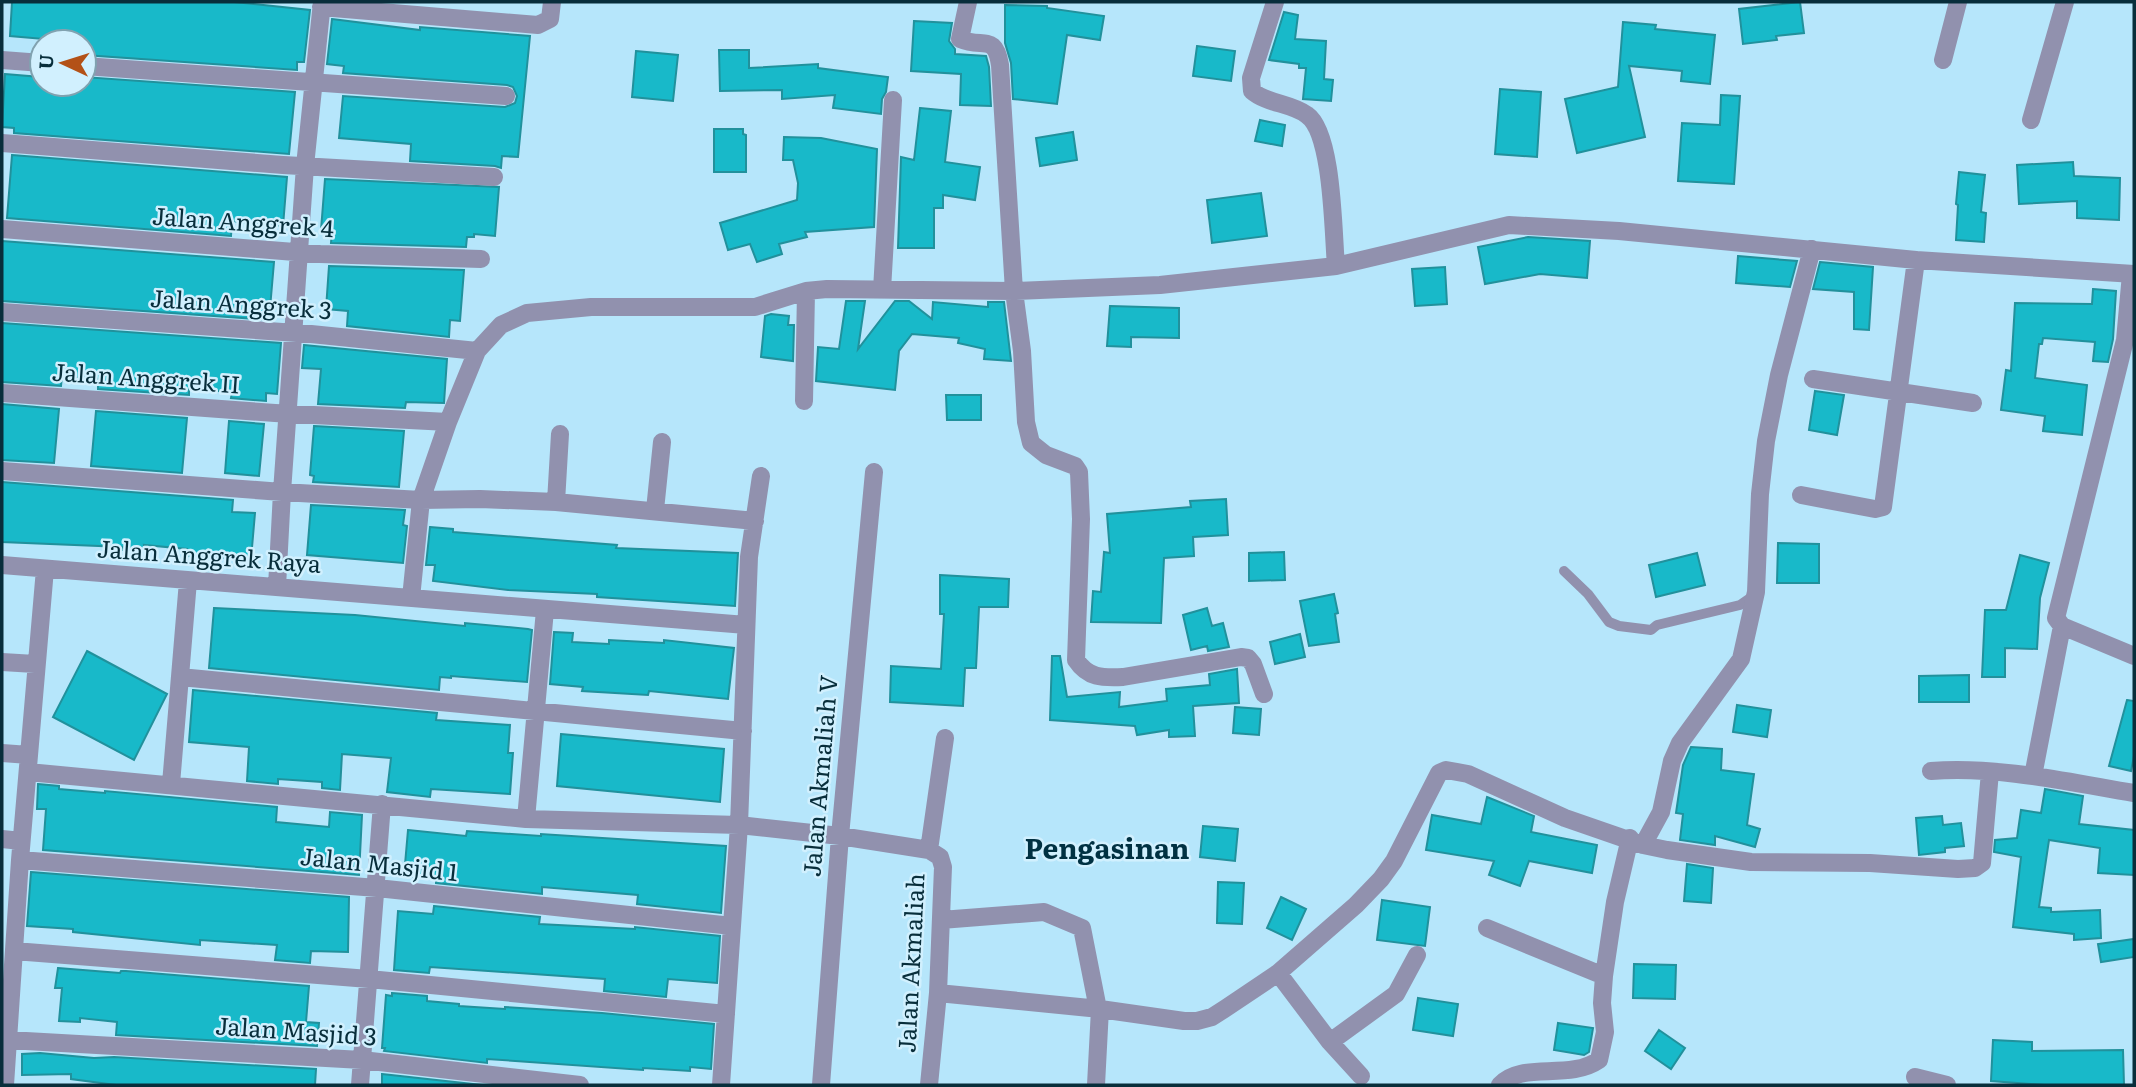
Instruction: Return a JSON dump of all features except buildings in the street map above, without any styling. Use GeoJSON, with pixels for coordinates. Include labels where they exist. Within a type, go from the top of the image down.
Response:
{"type":"FeatureCollection","features":[{"type":"Feature","properties":{"kind":"street"},"geometry":{"type":"LineString","coordinates":[[277,587],[286,413],[312,82],[321,4],[538,25],[550,19],[552,2]]}},
{"type":"Feature","properties":{"kind":"street"},"geometry":{"type":"LineString","coordinates":[[968,2],[960,39],[990,44],[998,50],[1026,422],[1031,443],[1046,455],[1075,466],[1079,472],[1081,519],[1076,660],[1091,676],[1113,677],[1248,658],[1253,664],[1264,694]]}},
{"type":"Feature","properties":{"kind":"street"},"geometry":{"type":"LineString","coordinates":[[1275,2],[1251,78],[1252,92],[1308,115],[1317,127],[1326,155],[1336,266]]}},
{"type":"Feature","properties":{"kind":"street"},"geometry":{"type":"LineString","coordinates":[[1943,60],[1958,2]]}},
{"type":"Feature","properties":{"kind":"street"},"geometry":{"type":"LineString","coordinates":[[2031,120],[2065,2]]}},
{"type":"Feature","properties":{"kind":"street"},"geometry":{"type":"LineString","coordinates":[[2,60],[28,62]]}},
{"type":"Feature","properties":{"kind":"street"},"geometry":{"type":"LineString","coordinates":[[98,67],[506,96]]}},
{"type":"Feature","properties":{"kind":"street"},"geometry":{"type":"LineString","coordinates":[[881,290],[893,100]]}},
{"type":"Feature","properties":{"kind":"street"},"geometry":{"type":"LineString","coordinates":[[2,143],[494,177]]}},
{"type":"Feature","properties":{"kind":"street"},"geometry":{"type":"LineString","coordinates":[[411,598],[421,500],[448,422],[477,351],[501,325],[527,313],[591,307],[747,307],[806,291],[827,289],[1014,290],[1160,285],[1336,266],[1509,225],[1630,232],[1916,260],[2133,274],[2125,340],[2056,618],[2062,626],[2134,656]]}},
{"type":"Feature","properties":{"kind":"street","name":"Jalan Anggrek 4"},"geometry":{"type":"LineString","coordinates":[[2,229],[299,252],[481,259]]}},
{"type":"Feature","properties":{"kind":"street"},"geometry":{"type":"LineString","coordinates":[[1500,1085],[1516,1074],[1573,1071],[1589,1068],[1599,1060],[1605,1032],[1602,1003],[1604,976],[1615,902],[1636,842],[1661,812],[1672,761],[1680,743],[1741,659],[1756,592],[1760,494],[1766,441],[1779,375],[1812,249]]}},
{"type":"Feature","properties":{"kind":"street"},"geometry":{"type":"LineString","coordinates":[[1801,495],[1875,509],[1883,507],[1916,260]]}},
{"type":"Feature","properties":{"kind":"street"},"geometry":{"type":"LineString","coordinates":[[804,401],[806,291]]}},
{"type":"Feature","properties":{"kind":"street","name":"Jalan Anggrek 3"},"geometry":{"type":"LineString","coordinates":[[2,312],[294,332],[477,351]]}},
{"type":"Feature","properties":{"kind":"street"},"geometry":{"type":"LineString","coordinates":[[1813,380],[1973,403]]}},
{"type":"Feature","properties":{"kind":"street","name":"Jalan Anggrek II"},"geometry":{"type":"LineString","coordinates":[[2,393],[448,422]]}},
{"type":"Feature","properties":{"kind":"street"},"geometry":{"type":"LineString","coordinates":[[556,502],[560,434]]}},
{"type":"Feature","properties":{"kind":"street"},"geometry":{"type":"LineString","coordinates":[[655,510],[662,442]]}},
{"type":"Feature","properties":{"kind":"street"},"geometry":{"type":"LineString","coordinates":[[2,471],[421,500],[556,502],[755,521]]}},
{"type":"Feature","properties":{"kind":"street","name":"Jalan Akmaliah V"},"geometry":{"type":"LineString","coordinates":[[821,1085],[840,836],[874,472]]}},
{"type":"Feature","properties":{"kind":"street"},"geometry":{"type":"LineString","coordinates":[[721,1085],[739,825],[749,557],[761,476]]}},
{"type":"Feature","properties":{"kind":"street","name":"Jalan Anggrek Raya"},"geometry":{"type":"LineString","coordinates":[[2,565],[746,625]]}},
{"type":"Feature","properties":{"kind":"street"},"geometry":{"type":"LineString","coordinates":[[5,1085],[8,1040],[5,1016],[15,951],[9,924],[20,860],[45,569]]}},
{"type":"Feature","properties":{"kind":"street"},"geometry":{"type":"LineString","coordinates":[[171,784],[188,581]]}},
{"type":"Feature","properties":{"kind":"street"},"geometry":{"type":"LineString","coordinates":[[526,819],[545,610]]}},
{"type":"Feature","properties":{"kind":"street"},"geometry":{"type":"LineString","coordinates":[[2033,776],[2062,626]]}},
{"type":"Feature","properties":{"kind":"street"},"geometry":{"type":"LineString","coordinates":[[2,662],[35,664]]}},
{"type":"Feature","properties":{"kind":"street"},"geometry":{"type":"LineString","coordinates":[[180,677],[743,731]]}},
{"type":"Feature","properties":{"kind":"street"},"geometry":{"type":"LineString","coordinates":[[2,753],[28,763],[171,784],[526,819],[739,825],[840,836],[929,850],[945,738]]}},
{"type":"Feature","properties":{"kind":"street"},"geometry":{"type":"LineString","coordinates":[[937,993],[1099,1009],[1184,1021],[1212,1017],[1278,973],[1356,905],[1381,879],[1394,861],[1439,773],[1446,770],[1468,774],[1565,818],[1636,842],[1751,862],[1870,863],[1958,869],[1975,868],[1982,863],[1990,772]]}},
{"type":"Feature","properties":{"kind":"street"},"geometry":{"type":"LineString","coordinates":[[1931,771],[2033,776],[2134,793]]}},
{"type":"Feature","properties":{"kind":"street"},"geometry":{"type":"LineString","coordinates":[[360,1085],[382,804]]}},
{"type":"Feature","properties":{"kind":"street"},"geometry":{"type":"LineString","coordinates":[[2,839],[21,841]]}},
{"type":"Feature","properties":{"kind":"street","name":"Jalan Akmaliah"},"geometry":{"type":"LineString","coordinates":[[929,850],[940,857],[943,867],[929,1085]]}},
{"type":"Feature","properties":{"kind":"street","name":"Jalan Masjid 1"},"geometry":{"type":"LineString","coordinates":[[20,860],[377,888],[732,926]]}},
{"type":"Feature","properties":{"kind":"street"},"geometry":{"type":"LineString","coordinates":[[941,920],[1044,912],[1082,928],[1099,1009],[1096,1085]]}},
{"type":"Feature","properties":{"kind":"street"},"geometry":{"type":"LineString","coordinates":[[1487,928],[1604,976]]}},
{"type":"Feature","properties":{"kind":"street"},"geometry":{"type":"LineString","coordinates":[[15,951],[369,979],[726,1014]]}},
{"type":"Feature","properties":{"kind":"street"},"geometry":{"type":"LineString","coordinates":[[1330,1042],[1396,994],[1417,955]]}},
{"type":"Feature","properties":{"kind":"street"},"geometry":{"type":"LineString","coordinates":[[1278,973],[1330,1042],[1361,1076]]}},
{"type":"Feature","properties":{"kind":"street","name":"Jalan Masjid 3"},"geometry":{"type":"LineString","coordinates":[[8,1040],[362,1060],[580,1085]]}},
{"type":"Feature","properties":{"kind":"street"},"geometry":{"type":"LineString","coordinates":[[1915,1077],[1947,1085]]}},
{"type":"Feature","properties":{"kind":"lane"},"geometry":{"type":"LineString","coordinates":[[1564,571],[1588,594],[1609,622],[1651,630],[1657,625],[1740,605],[1750,600],[1756,592]]}},
{"type":"Feature","properties":{"kind":"district","name":"Pengasinan"},"geometry":{"type":"Point","coordinates":[1107,849]}}]}
